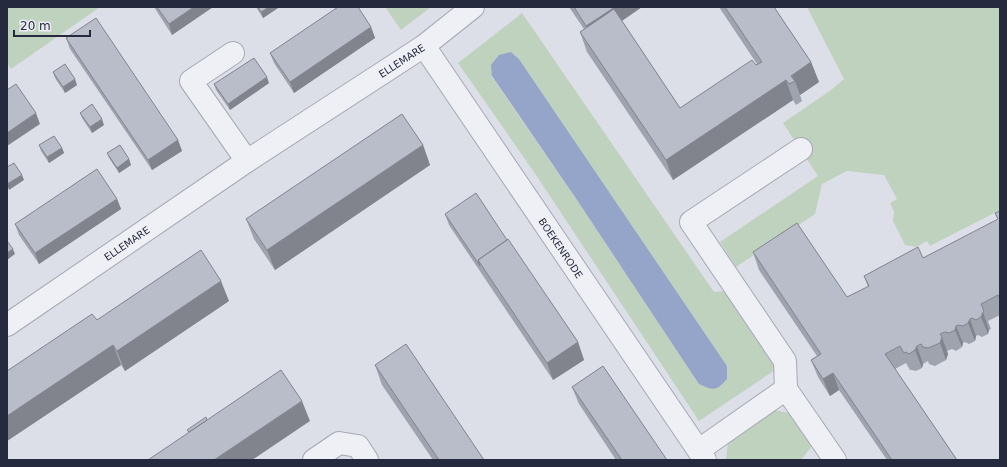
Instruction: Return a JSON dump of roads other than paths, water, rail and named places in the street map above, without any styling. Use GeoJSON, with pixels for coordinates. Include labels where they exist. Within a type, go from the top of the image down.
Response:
{"type":"FeatureCollection","features":[{"type":"Feature","properties":{"kind":"street","name":"ELLEMARE"},"geometry":{"type":"LineString","coordinates":[[7,325],[247,161],[424,46],[473,7]]}},
{"type":"Feature","properties":{"kind":"street","name":"BOEKENRODE"},"geometry":{"type":"LineString","coordinates":[[424,46],[702,455],[786,389]]}},
{"type":"Feature","properties":{"kind":"street"},"geometry":{"type":"LineString","coordinates":[[233,52],[192,80],[247,161]]}},
{"type":"Feature","properties":{"kind":"street"},"geometry":{"type":"LineString","coordinates":[[801,149],[691,222],[785,360],[786,389],[835,460]]}},
{"type":"Feature","properties":{"kind":"street"},"geometry":{"type":"LineString","coordinates":[[314,460],[339,444],[358,446],[367,460]]}},
{"type":"Feature","properties":{"kind":"water"},"geometry":{"type":"Polygon","coordinates":[[[511,52],[519,59],[727,366],[727,379],[717,388],[712,389],[699,384],[577,200],[492,76],[491,65],[499,55],[511,52]]]}}]}
